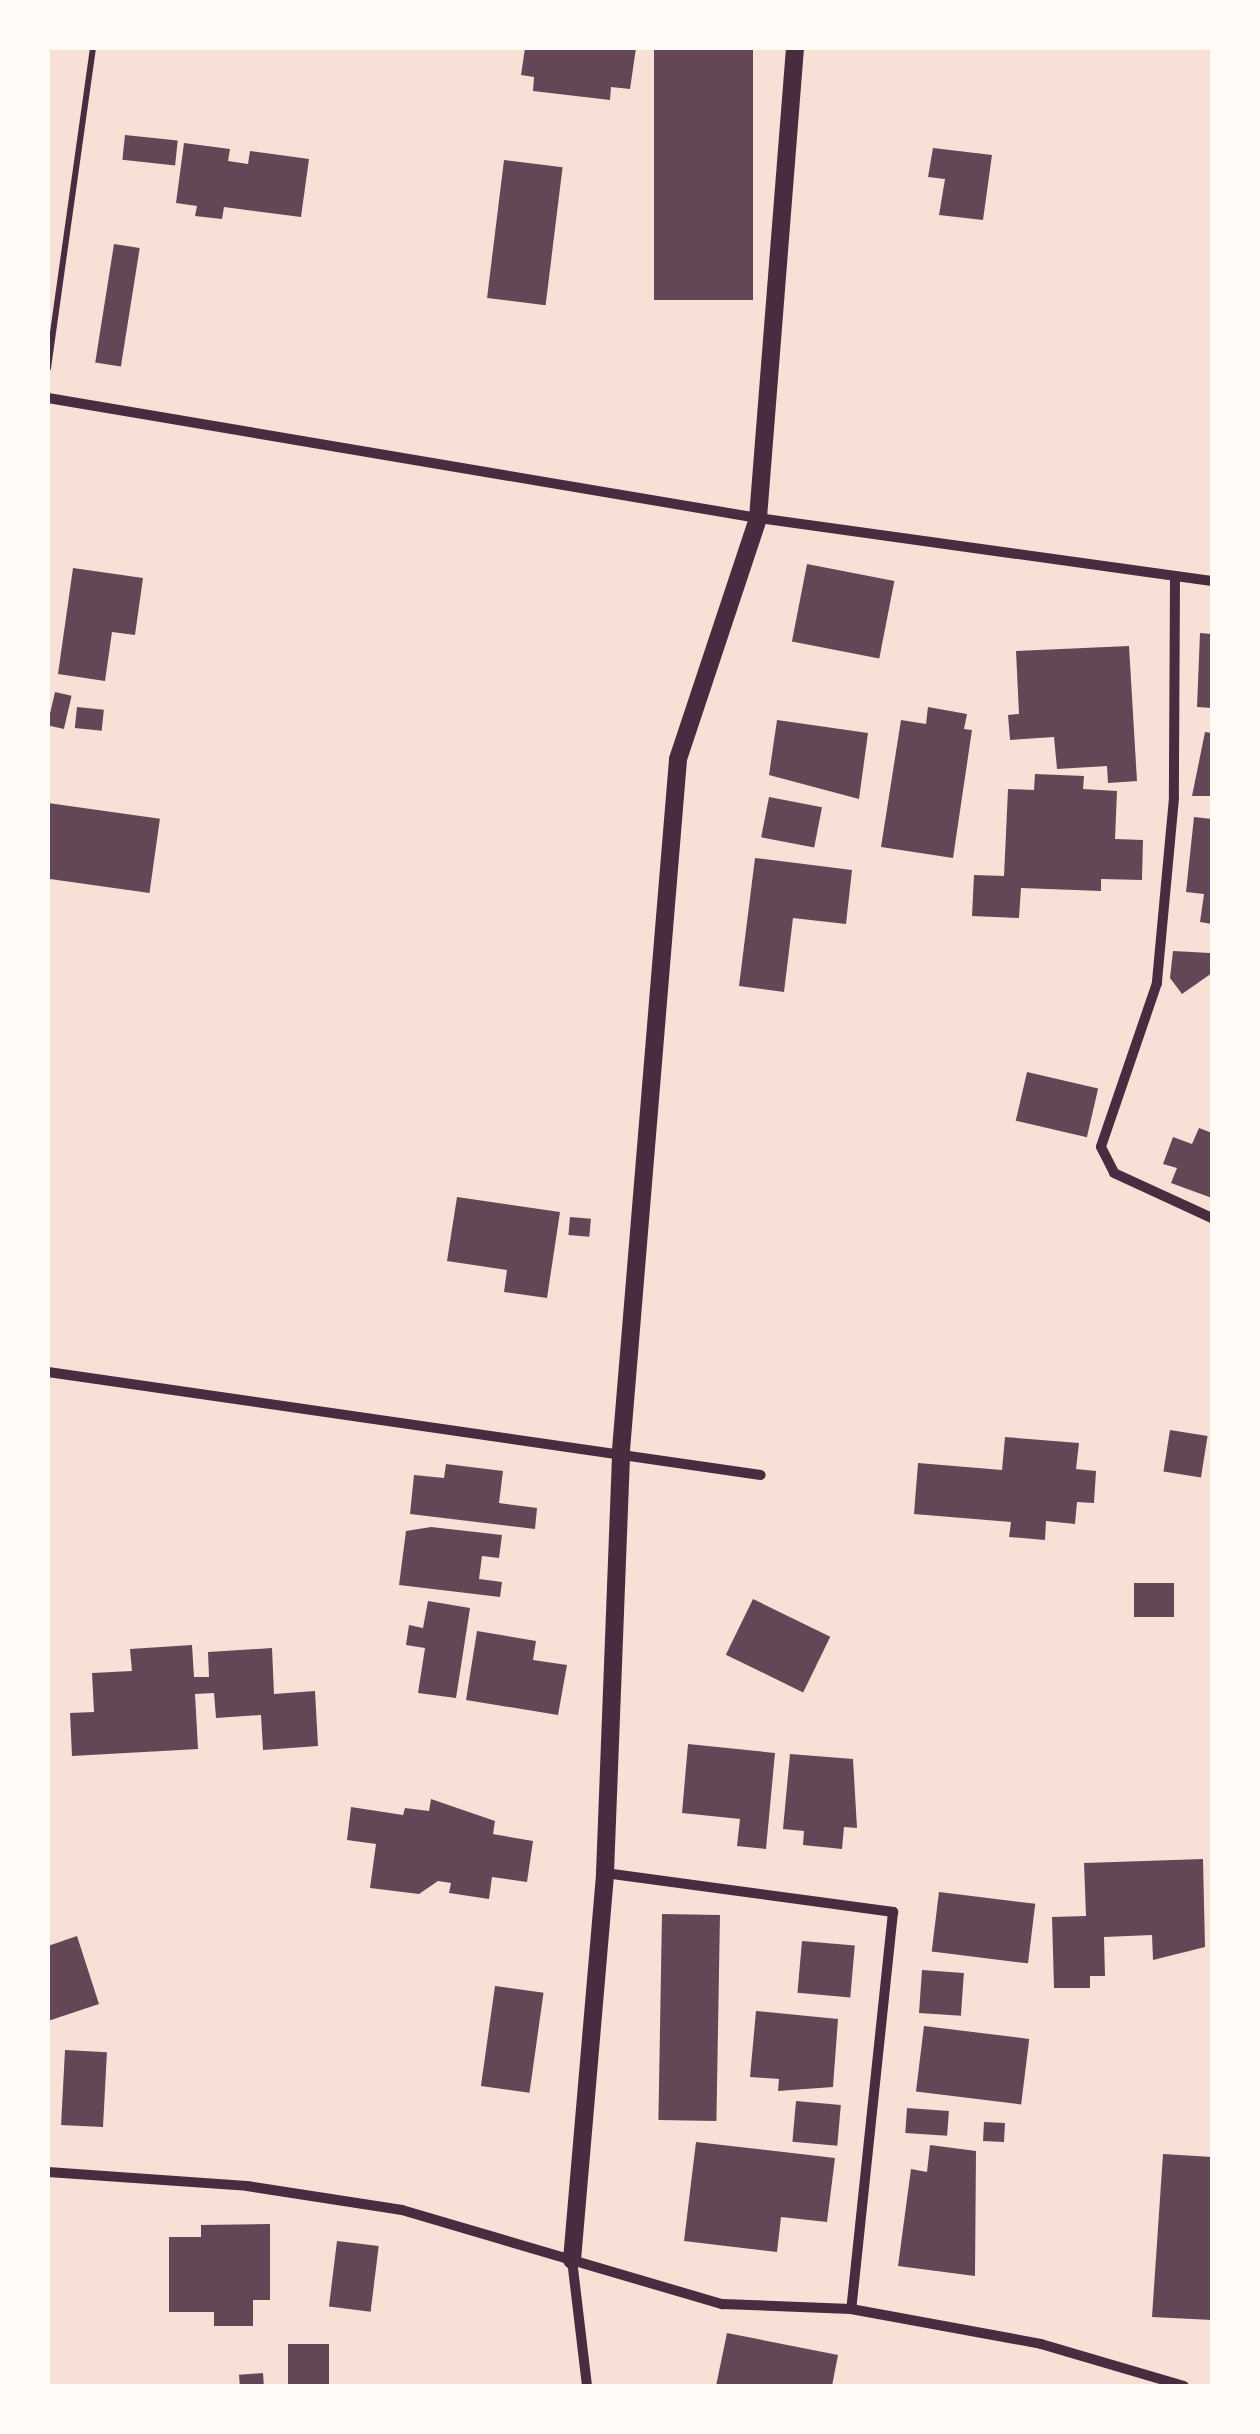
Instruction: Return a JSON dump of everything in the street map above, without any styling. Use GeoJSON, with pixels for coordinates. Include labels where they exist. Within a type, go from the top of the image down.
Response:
{"type":"FeatureCollection","features":[{"type":"Feature","properties":{"kind":"street"},"geometry":{"type":"LineString","coordinates":[[588,2386],[572,2260],[605,1873],[621,1450],[678,759],[758,518],[795,48]]}},
{"type":"Feature","properties":{"kind":"street"},"geometry":{"type":"LineString","coordinates":[[48,398],[758,518],[1212,582]]}},
{"type":"Feature","properties":{"kind":"street"},"geometry":{"type":"LineString","coordinates":[[1174,578],[1174,798],[1157,983],[1100,1147],[1114,1173],[1212,1218]]}},
{"type":"Feature","properties":{"kind":"street"},"geometry":{"type":"LineString","coordinates":[[48,1372],[621,1450],[762,1474]]}},
{"type":"Feature","properties":{"kind":"street"},"geometry":{"type":"LineString","coordinates":[[605,1873],[893,1912],[851,2309]]}},
{"type":"Feature","properties":{"kind":"street"},"geometry":{"type":"LineString","coordinates":[[48,2172],[246,2186],[402,2210],[722,2304],[851,2309],[1040,2344],[1184,2386]]}},
{"type":"Feature","properties":{"kind":"path"},"geometry":{"type":"LineString","coordinates":[[48,370],[93,48]]}},
{"type":"Feature","properties":{"kind":"building"},"geometry":{"type":"Polygon","coordinates":[[[525,48],[636,48],[630,89],[611,87],[610,100],[533,91],[534,77],[521,75],[525,48]]]}},
{"type":"Feature","properties":{"kind":"building"},"geometry":{"type":"Polygon","coordinates":[[[654,48],[753,48],[753,300],[654,300],[654,48]]]}},
{"type":"Feature","properties":{"kind":"building"},"geometry":{"type":"Polygon","coordinates":[[[125,135],[178,141],[175,165],[122,160],[125,135]]]}},
{"type":"Feature","properties":{"kind":"building"},"geometry":{"type":"Polygon","coordinates":[[[184,143],[230,149],[228,161],[248,164],[250,151],[309,159],[301,217],[224,207],[222,219],[195,216],[197,206],[176,203],[184,143]]]}},
{"type":"Feature","properties":{"kind":"building"},"geometry":{"type":"Polygon","coordinates":[[[933,148],[992,155],[983,220],[939,215],[945,179],[928,177],[933,148]]]}},
{"type":"Feature","properties":{"kind":"building"},"geometry":{"type":"Polygon","coordinates":[[[504,160],[563,167],[546,305],[487,298],[504,160]]]}},
{"type":"Feature","properties":{"kind":"building"},"geometry":{"type":"Polygon","coordinates":[[[114,244],[140,248],[121,367],[95,363],[114,244]]]}},
{"type":"Feature","properties":{"kind":"building"},"geometry":{"type":"Polygon","coordinates":[[[807,564],[894,581],[879,659],[792,642],[807,564]]]}},
{"type":"Feature","properties":{"kind":"building"},"geometry":{"type":"Polygon","coordinates":[[[73,568],[143,578],[135,635],[112,632],[105,681],[58,674],[73,568]]]}},
{"type":"Feature","properties":{"kind":"building"},"geometry":{"type":"Polygon","coordinates":[[[1200,633],[1212,634],[1212,708],[1197,707],[1200,633]]]}},
{"type":"Feature","properties":{"kind":"building"},"geometry":{"type":"Polygon","coordinates":[[[1129,646],[1137,781],[1108,783],[1107,766],[1057,769],[1054,737],[1010,740],[1008,715],[1019,714],[1016,651],[1129,646]]]}},
{"type":"Feature","properties":{"kind":"building"},"geometry":{"type":"Polygon","coordinates":[[[55,692],[72,696],[64,729],[48,725],[55,692]]]}},
{"type":"Feature","properties":{"kind":"building"},"geometry":{"type":"Polygon","coordinates":[[[77,707],[104,710],[102,731],[75,728],[77,707]]]}},
{"type":"Feature","properties":{"kind":"building"},"geometry":{"type":"Polygon","coordinates":[[[928,707],[967,714],[964,729],[972,730],[953,858],[881,847],[901,720],[926,724],[928,707]]]}},
{"type":"Feature","properties":{"kind":"building"},"geometry":{"type":"Polygon","coordinates":[[[777,720],[868,733],[859,799],[769,775],[777,720]]]}},
{"type":"Feature","properties":{"kind":"building"},"geometry":{"type":"Polygon","coordinates":[[[1205,732],[1212,733],[1212,796],[1192,796],[1205,732]]]}},
{"type":"Feature","properties":{"kind":"building"},"geometry":{"type":"Polygon","coordinates":[[[1035,774],[1084,776],[1083,789],[1117,791],[1115,839],[1143,840],[1142,880],[1101,879],[1101,891],[1021,888],[1019,918],[972,916],[974,875],[1004,876],[1008,789],[1034,790],[1035,774]]]}},
{"type":"Feature","properties":{"kind":"building"},"geometry":{"type":"Polygon","coordinates":[[[769,797],[822,807],[814,848],[761,837],[769,797]]]}},
{"type":"Feature","properties":{"kind":"building"},"geometry":{"type":"Polygon","coordinates":[[[48,803],[160,819],[149,893],[48,879],[48,803]]]}},
{"type":"Feature","properties":{"kind":"building"},"geometry":{"type":"Polygon","coordinates":[[[1194,817],[1212,819],[1212,924],[1200,922],[1204,894],[1186,892],[1194,817]]]}},
{"type":"Feature","properties":{"kind":"building"},"geometry":{"type":"Polygon","coordinates":[[[755,858],[852,870],[846,924],[793,918],[784,992],[739,986],[755,858]]]}},
{"type":"Feature","properties":{"kind":"building"},"geometry":{"type":"Polygon","coordinates":[[[1173,951],[1210,953],[1212,973],[1182,994],[1170,978],[1173,951]]]}},
{"type":"Feature","properties":{"kind":"building"},"geometry":{"type":"Polygon","coordinates":[[[1027,1072],[1098,1088],[1087,1137],[1016,1121],[1027,1072]]]}},
{"type":"Feature","properties":{"kind":"building"},"geometry":{"type":"Polygon","coordinates":[[[1199,1128],[1212,1133],[1212,1198],[1171,1183],[1177,1168],[1163,1164],[1173,1137],[1192,1144],[1199,1128]]]}},
{"type":"Feature","properties":{"kind":"building"},"geometry":{"type":"Polygon","coordinates":[[[457,1197],[560,1212],[547,1298],[504,1292],[507,1270],[447,1261],[457,1197]]]}},
{"type":"Feature","properties":{"kind":"building"},"geometry":{"type":"Polygon","coordinates":[[[570,1217],[591,1219],[589,1237],[568,1235],[570,1217]]]}},
{"type":"Feature","properties":{"kind":"building"},"geometry":{"type":"Polygon","coordinates":[[[1170,1430],[1208,1436],[1201,1477],[1163,1471],[1170,1430]]]}},
{"type":"Feature","properties":{"kind":"building"},"geometry":{"type":"Polygon","coordinates":[[[1005,1437],[1079,1443],[1076,1469],[1096,1471],[1094,1503],[1077,1502],[1075,1524],[1046,1521],[1045,1540],[1009,1537],[1011,1522],[914,1514],[918,1463],[1002,1470],[1005,1437]]]}},
{"type":"Feature","properties":{"kind":"building"},"geometry":{"type":"Polygon","coordinates":[[[446,1464],[503,1471],[499,1503],[537,1508],[535,1529],[410,1514],[414,1475],[444,1478],[446,1464]]]}},
{"type":"Feature","properties":{"kind":"building"},"geometry":{"type":"Polygon","coordinates":[[[431,1527],[502,1535],[499,1558],[482,1556],[479,1579],[502,1582],[500,1597],[399,1585],[406,1531],[431,1527]]]}},
{"type":"Feature","properties":{"kind":"building"},"geometry":{"type":"Polygon","coordinates":[[[1134,1583],[1174,1583],[1174,1617],[1134,1617],[1134,1583]]]}},
{"type":"Feature","properties":{"kind":"building"},"geometry":{"type":"Polygon","coordinates":[[[753,1599],[830,1637],[803,1692],[726,1655],[753,1599]]]}},
{"type":"Feature","properties":{"kind":"building"},"geometry":{"type":"Polygon","coordinates":[[[428,1601],[470,1608],[456,1698],[418,1693],[425,1648],[406,1645],[409,1625],[423,1628],[428,1601]]]}},
{"type":"Feature","properties":{"kind":"building"},"geometry":{"type":"Polygon","coordinates":[[[477,1631],[536,1641],[533,1660],[567,1665],[558,1715],[466,1700],[477,1631]]]}},
{"type":"Feature","properties":{"kind":"building"},"geometry":{"type":"Polygon","coordinates":[[[192,1645],[194,1677],[209,1677],[208,1652],[272,1648],[274,1694],[315,1691],[318,1746],[263,1750],[261,1715],[216,1718],[214,1693],[195,1694],[198,1749],[72,1756],[70,1713],[94,1712],[92,1673],[132,1671],[130,1649],[192,1645]]]}},
{"type":"Feature","properties":{"kind":"building"},"geometry":{"type":"Polygon","coordinates":[[[688,1744],[775,1753],[766,1849],[737,1846],[740,1819],[682,1813],[688,1744]]]}},
{"type":"Feature","properties":{"kind":"building"},"geometry":{"type":"Polygon","coordinates":[[[790,1754],[853,1759],[857,1828],[844,1827],[842,1849],[803,1845],[804,1831],[783,1829],[790,1754]]]}},
{"type":"Feature","properties":{"kind":"building"},"geometry":{"type":"Polygon","coordinates":[[[431,1799],[495,1821],[493,1834],[533,1841],[527,1882],[492,1877],[489,1899],[449,1893],[451,1883],[438,1881],[419,1894],[370,1888],[376,1844],[347,1840],[351,1807],[403,1815],[405,1808],[429,1811],[431,1799]]]}},
{"type":"Feature","properties":{"kind":"building"},"geometry":{"type":"Polygon","coordinates":[[[1203,1859],[1205,1947],[1153,1960],[1152,1935],[1104,1937],[1105,1976],[1090,1976],[1090,1988],[1054,1988],[1052,1917],[1086,1916],[1084,1863],[1203,1859]]]}},
{"type":"Feature","properties":{"kind":"building"},"geometry":{"type":"Polygon","coordinates":[[[939,1892],[1035,1904],[1028,1963],[932,1952],[939,1892]]]}},
{"type":"Feature","properties":{"kind":"building"},"geometry":{"type":"Polygon","coordinates":[[[662,1914],[720,1915],[716,2121],[658,2120],[662,1914]]]}},
{"type":"Feature","properties":{"kind":"building"},"geometry":{"type":"Polygon","coordinates":[[[77,1936],[99,2004],[48,2021],[48,1946],[77,1936]]]}},
{"type":"Feature","properties":{"kind":"building"},"geometry":{"type":"Polygon","coordinates":[[[802,1941],[855,1946],[850,1997],[797,1993],[802,1941]]]}},
{"type":"Feature","properties":{"kind":"building"},"geometry":{"type":"Polygon","coordinates":[[[922,1970],[964,1973],[961,2016],[919,2013],[922,1970]]]}},
{"type":"Feature","properties":{"kind":"building"},"geometry":{"type":"Polygon","coordinates":[[[495,1986],[544,1993],[529,2093],[481,2086],[495,1986]]]}},
{"type":"Feature","properties":{"kind":"building"},"geometry":{"type":"Polygon","coordinates":[[[756,2011],[838,2019],[833,2087],[778,2091],[779,2079],[750,2077],[756,2011]]]}},
{"type":"Feature","properties":{"kind":"building"},"geometry":{"type":"Polygon","coordinates":[[[924,2026],[1029,2039],[1021,2104],[916,2092],[924,2026]]]}},
{"type":"Feature","properties":{"kind":"building"},"geometry":{"type":"Polygon","coordinates":[[[65,2050],[107,2052],[103,2127],[61,2125],[65,2050]]]}},
{"type":"Feature","properties":{"kind":"building"},"geometry":{"type":"Polygon","coordinates":[[[796,2101],[841,2105],[837,2146],[792,2142],[796,2101]]]}},
{"type":"Feature","properties":{"kind":"building"},"geometry":{"type":"Polygon","coordinates":[[[907,2108],[949,2111],[947,2136],[905,2133],[907,2108]]]}},
{"type":"Feature","properties":{"kind":"building"},"geometry":{"type":"Polygon","coordinates":[[[984,2122],[1005,2123],[1004,2142],[983,2141],[984,2122]]]}},
{"type":"Feature","properties":{"kind":"building"},"geometry":{"type":"Polygon","coordinates":[[[696,2142],[835,2158],[827,2222],[781,2217],[777,2252],[684,2241],[696,2142]]]}},
{"type":"Feature","properties":{"kind":"building"},"geometry":{"type":"Polygon","coordinates":[[[930,2145],[976,2151],[975,2276],[898,2266],[911,2169],[927,2172],[930,2145]]]}},
{"type":"Feature","properties":{"kind":"building"},"geometry":{"type":"Polygon","coordinates":[[[1163,2154],[1212,2157],[1212,2320],[1152,2317],[1163,2154]]]}},
{"type":"Feature","properties":{"kind":"building"},"geometry":{"type":"Polygon","coordinates":[[[270,2224],[270,2300],[253,2300],[253,2326],[214,2326],[214,2312],[169,2312],[169,2237],[201,2237],[201,2225],[270,2224]]]}},
{"type":"Feature","properties":{"kind":"building"},"geometry":{"type":"Polygon","coordinates":[[[337,2241],[379,2246],[371,2312],[329,2307],[337,2241]]]}},
{"type":"Feature","properties":{"kind":"building"},"geometry":{"type":"Polygon","coordinates":[[[727,2333],[838,2355],[832,2386],[716,2386],[727,2333]]]}},
{"type":"Feature","properties":{"kind":"building"},"geometry":{"type":"Polygon","coordinates":[[[288,2344],[329,2344],[329,2386],[288,2386],[288,2344]]]}},
{"type":"Feature","properties":{"kind":"building"},"geometry":{"type":"Polygon","coordinates":[[[263,2373],[264,2386],[240,2386],[239,2375],[263,2373]]]}}]}
